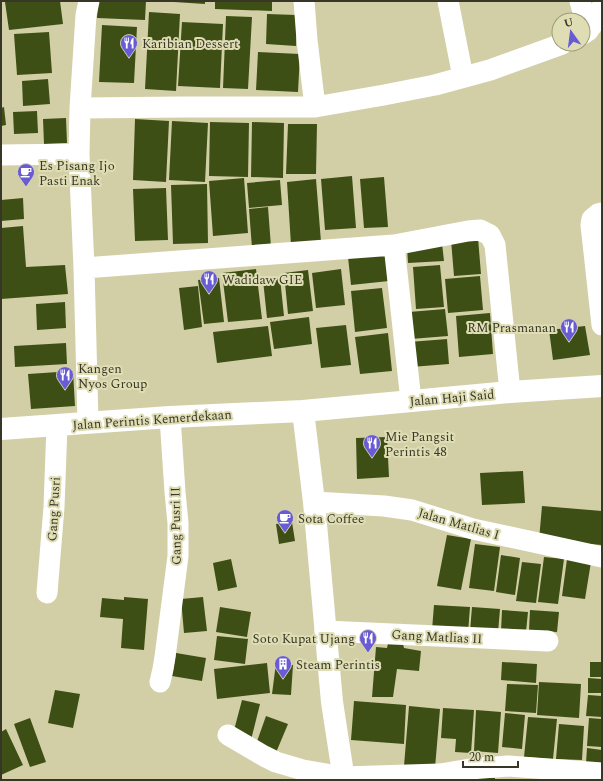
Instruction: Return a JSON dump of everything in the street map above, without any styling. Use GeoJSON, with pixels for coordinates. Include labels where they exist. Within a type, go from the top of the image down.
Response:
{"type":"FeatureCollection","features":[{"type":"Feature","properties":{"kind":"street"},"geometry":{"type":"LineString","coordinates":[[88,422],[79,154],[80,108],[86,15],[90,1]]}},
{"type":"Feature","properties":{"kind":"street"},"geometry":{"type":"LineString","coordinates":[[304,1],[315,107]]}},
{"type":"Feature","properties":{"kind":"street"},"geometry":{"type":"LineString","coordinates":[[448,1],[463,77]]}},
{"type":"Feature","properties":{"kind":"street"},"geometry":{"type":"LineString","coordinates":[[580,1],[582,12]]}},
{"type":"Feature","properties":{"kind":"street"},"geometry":{"type":"LineString","coordinates":[[591,26],[602,7]]}},
{"type":"Feature","properties":{"kind":"street"},"geometry":{"type":"LineString","coordinates":[[80,108],[315,107],[399,92],[463,77],[490,70],[551,48]]}},
{"type":"Feature","properties":{"kind":"street"},"geometry":{"type":"LineString","coordinates":[[1,155],[79,154]]}},
{"type":"Feature","properties":{"kind":"street"},"geometry":{"type":"LineString","coordinates":[[602,213],[598,214],[592,219],[591,225],[602,325]]}},
{"type":"Feature","properties":{"kind":"street"},"geometry":{"type":"LineString","coordinates":[[84,268],[394,245],[480,230],[490,235],[494,245],[510,392]]}},
{"type":"Feature","properties":{"kind":"street"},"geometry":{"type":"LineString","coordinates":[[394,245],[411,401]]}},
{"type":"Feature","properties":{"kind":"street","name":"Jalan Haji Said"},"geometry":{"type":"LineString","coordinates":[[303,411],[510,392],[602,386]]}},
{"type":"Feature","properties":{"kind":"street"},"geometry":{"type":"LineString","coordinates":[[303,411],[314,502],[332,702],[343,779]]}},
{"type":"Feature","properties":{"kind":"street","name":"Jalan Perintis Kemerdekaan"},"geometry":{"type":"LineString","coordinates":[[1,428],[170,417],[303,411]]}},
{"type":"Feature","properties":{"kind":"street","name":"Gang Pusri II"},"geometry":{"type":"LineString","coordinates":[[160,682],[165,657],[178,556],[178,523],[170,417]]}},
{"type":"Feature","properties":{"kind":"street","name":"Gang Pusri"},"geometry":{"type":"LineString","coordinates":[[47,593],[54,507],[57,425]]}},
{"type":"Feature","properties":{"kind":"street","name":"Jalan Matlias I"},"geometry":{"type":"LineString","coordinates":[[314,502],[384,506],[412,510],[473,529],[602,557]]}},
{"type":"Feature","properties":{"kind":"street","name":"Gang Matlias II"},"geometry":{"type":"LineString","coordinates":[[325,631],[548,641]]}},
{"type":"Feature","properties":{"kind":"street"},"geometry":{"type":"LineString","coordinates":[[228,735],[276,762],[302,770],[343,779],[440,774],[470,769],[508,766],[602,773]]}},
{"type":"Feature","properties":{"kind":"building"},"geometry":{"type":"Polygon","coordinates":[[[60,1],[63,24],[9,30],[5,2],[60,1]]]}},
{"type":"Feature","properties":{"kind":"building"},"geometry":{"type":"Polygon","coordinates":[[[98,1],[146,1],[145,20],[97,18],[98,1]]]}},
{"type":"Feature","properties":{"kind":"building"},"geometry":{"type":"Polygon","coordinates":[[[205,1],[205,4],[174,2],[205,1]]]}},
{"type":"Feature","properties":{"kind":"building"},"geometry":{"type":"Polygon","coordinates":[[[215,1],[272,1],[272,11],[215,9],[215,1]]]}},
{"type":"Feature","properties":{"kind":"building"},"geometry":{"type":"Polygon","coordinates":[[[149,12],[180,14],[176,91],[145,89],[149,12]]]}},
{"type":"Feature","properties":{"kind":"building"},"geometry":{"type":"Polygon","coordinates":[[[267,14],[297,15],[296,46],[266,44],[267,14]]]}},
{"type":"Feature","properties":{"kind":"building"},"geometry":{"type":"Polygon","coordinates":[[[226,16],[252,17],[248,89],[223,88],[226,16]]]}},
{"type":"Feature","properties":{"kind":"building"},"geometry":{"type":"Polygon","coordinates":[[[182,22],[223,24],[220,88],[178,86],[182,22]]]}},
{"type":"Feature","properties":{"kind":"building"},"geometry":{"type":"Polygon","coordinates":[[[102,25],[137,27],[134,83],[99,82],[102,25]]]}},
{"type":"Feature","properties":{"kind":"building"},"geometry":{"type":"Polygon","coordinates":[[[49,32],[52,73],[17,75],[14,34],[49,32]]]}},
{"type":"Feature","properties":{"kind":"building"},"geometry":{"type":"Polygon","coordinates":[[[258,52],[300,54],[298,92],[256,90],[258,52]]]}},
{"type":"Feature","properties":{"kind":"building"},"geometry":{"type":"Polygon","coordinates":[[[48,79],[50,104],[23,106],[22,81],[48,79]]]}},
{"type":"Feature","properties":{"kind":"building"},"geometry":{"type":"Polygon","coordinates":[[[4,107],[6,125],[1,126],[1,108],[4,107]]]}},
{"type":"Feature","properties":{"kind":"building"},"geometry":{"type":"Polygon","coordinates":[[[37,111],[38,133],[14,134],[13,112],[37,111]]]}},
{"type":"Feature","properties":{"kind":"building"},"geometry":{"type":"Polygon","coordinates":[[[66,118],[67,143],[44,144],[43,119],[66,118]]]}},
{"type":"Feature","properties":{"kind":"building"},"geometry":{"type":"Polygon","coordinates":[[[135,119],[169,121],[166,182],[133,180],[135,119]]]}},
{"type":"Feature","properties":{"kind":"building"},"geometry":{"type":"Polygon","coordinates":[[[172,121],[208,123],[205,182],[169,180],[172,121]]]}},
{"type":"Feature","properties":{"kind":"building"},"geometry":{"type":"Polygon","coordinates":[[[210,122],[249,123],[248,177],[209,176],[210,122]]]}},
{"type":"Feature","properties":{"kind":"building"},"geometry":{"type":"Polygon","coordinates":[[[252,122],[284,123],[283,178],[251,177],[252,122]]]}},
{"type":"Feature","properties":{"kind":"building"},"geometry":{"type":"Polygon","coordinates":[[[288,124],[317,124],[316,174],[286,174],[288,124]]]}},
{"type":"Feature","properties":{"kind":"building"},"geometry":{"type":"Polygon","coordinates":[[[352,176],[356,228],[325,230],[321,179],[352,176]]]}},
{"type":"Feature","properties":{"kind":"building"},"geometry":{"type":"Polygon","coordinates":[[[384,177],[388,227],[364,228],[360,179],[384,177]]]}},
{"type":"Feature","properties":{"kind":"building"},"geometry":{"type":"Polygon","coordinates":[[[244,178],[248,233],[213,236],[209,181],[244,178]]]}},
{"type":"Feature","properties":{"kind":"building"},"geometry":{"type":"Polygon","coordinates":[[[316,179],[321,242],[291,245],[287,182],[316,179]]]}},
{"type":"Feature","properties":{"kind":"building"},"geometry":{"type":"Polygon","coordinates":[[[280,180],[282,205],[249,208],[247,183],[280,180]]]}},
{"type":"Feature","properties":{"kind":"building"},"geometry":{"type":"Polygon","coordinates":[[[207,184],[208,243],[173,244],[171,185],[207,184]]]}},
{"type":"Feature","properties":{"kind":"building"},"geometry":{"type":"Polygon","coordinates":[[[166,188],[168,240],[135,241],[133,189],[166,188]]]}},
{"type":"Feature","properties":{"kind":"building"},"geometry":{"type":"Polygon","coordinates":[[[23,198],[24,219],[1,221],[1,200],[23,198]]]}},
{"type":"Feature","properties":{"kind":"building"},"geometry":{"type":"Polygon","coordinates":[[[268,207],[271,247],[252,248],[249,209],[268,207]]]}},
{"type":"Feature","properties":{"kind":"building"},"geometry":{"type":"Polygon","coordinates":[[[23,226],[26,267],[65,265],[68,294],[1,299],[1,228],[23,226]]]}},
{"type":"Feature","properties":{"kind":"building"},"geometry":{"type":"Polygon","coordinates":[[[478,238],[481,274],[454,276],[451,240],[478,238]]]}},
{"type":"Feature","properties":{"kind":"building"},"geometry":{"type":"Polygon","coordinates":[[[442,243],[444,261],[408,263],[407,246],[442,243]]]}},
{"type":"Feature","properties":{"kind":"building"},"geometry":{"type":"Polygon","coordinates":[[[386,252],[389,281],[351,285],[348,257],[386,252]]]}},
{"type":"Feature","properties":{"kind":"building"},"geometry":{"type":"Polygon","coordinates":[[[440,265],[444,307],[416,309],[413,267],[440,265]]]}},
{"type":"Feature","properties":{"kind":"building"},"geometry":{"type":"Polygon","coordinates":[[[256,269],[262,319],[228,322],[222,273],[256,269]]]}},
{"type":"Feature","properties":{"kind":"building"},"geometry":{"type":"Polygon","coordinates":[[[341,269],[345,305],[316,308],[312,273],[341,269]]]}},
{"type":"Feature","properties":{"kind":"building"},"geometry":{"type":"Polygon","coordinates":[[[308,270],[313,311],[288,314],[284,273],[308,270]]]}},
{"type":"Feature","properties":{"kind":"building"},"geometry":{"type":"Polygon","coordinates":[[[480,276],[483,310],[448,313],[445,279],[480,276]]]}},
{"type":"Feature","properties":{"kind":"building"},"geometry":{"type":"Polygon","coordinates":[[[219,278],[224,322],[204,324],[198,280],[219,278]]]}},
{"type":"Feature","properties":{"kind":"building"},"geometry":{"type":"Polygon","coordinates":[[[280,278],[284,316],[267,318],[263,280],[280,278]]]}},
{"type":"Feature","properties":{"kind":"building"},"geometry":{"type":"Polygon","coordinates":[[[198,286],[202,327],[184,330],[179,288],[198,286]]]}},
{"type":"Feature","properties":{"kind":"building"},"geometry":{"type":"Polygon","coordinates":[[[382,288],[387,328],[355,332],[351,291],[382,288]]]}},
{"type":"Feature","properties":{"kind":"building"},"geometry":{"type":"Polygon","coordinates":[[[65,302],[66,328],[37,330],[36,304],[65,302]]]}},
{"type":"Feature","properties":{"kind":"building"},"geometry":{"type":"Polygon","coordinates":[[[445,309],[448,336],[411,339],[409,312],[445,309]]]}},
{"type":"Feature","properties":{"kind":"building"},"geometry":{"type":"Polygon","coordinates":[[[490,313],[493,354],[459,357],[456,316],[490,313]]]}},
{"type":"Feature","properties":{"kind":"building"},"geometry":{"type":"Polygon","coordinates":[[[309,317],[312,344],[274,349],[270,322],[309,317]]]}},
{"type":"Feature","properties":{"kind":"building"},"geometry":{"type":"Polygon","coordinates":[[[346,325],[351,365],[321,368],[316,328],[346,325]]]}},
{"type":"Feature","properties":{"kind":"building"},"geometry":{"type":"Polygon","coordinates":[[[268,326],[272,356],[217,363],[213,332],[268,326]]]}},
{"type":"Feature","properties":{"kind":"building","name":"RM Prasmanan"},"geometry":{"type":"Polygon","coordinates":[[[585,326],[590,355],[553,360],[549,330],[585,326]]]}},
{"type":"Feature","properties":{"kind":"building"},"geometry":{"type":"Polygon","coordinates":[[[388,333],[392,371],[360,374],[355,337],[388,333]]]}},
{"type":"Feature","properties":{"kind":"building"},"geometry":{"type":"Polygon","coordinates":[[[447,339],[449,364],[411,367],[409,342],[447,339]]]}},
{"type":"Feature","properties":{"kind":"building"},"geometry":{"type":"Polygon","coordinates":[[[66,343],[67,364],[15,367],[14,346],[66,343]]]}},
{"type":"Feature","properties":{"kind":"building"},"geometry":{"type":"Polygon","coordinates":[[[73,371],[75,406],[31,409],[28,374],[73,371]]]}},
{"type":"Feature","properties":{"kind":"building","name":"Mie Pangsit Perintis 48"},"geometry":{"type":"Polygon","coordinates":[[[387,437],[389,477],[357,479],[356,438],[387,437]]]}},
{"type":"Feature","properties":{"kind":"building"},"geometry":{"type":"Polygon","coordinates":[[[523,471],[525,503],[482,505],[480,473],[523,471]]]}},
{"type":"Feature","properties":{"kind":"building"},"geometry":{"type":"Polygon","coordinates":[[[542,506],[602,511],[602,545],[539,540],[542,506]]]}},
{"type":"Feature","properties":{"kind":"building","name":"Sota Coffee"},"geometry":{"type":"Polygon","coordinates":[[[292,522],[295,541],[279,544],[276,524],[292,522]]]}},
{"type":"Feature","properties":{"kind":"building"},"geometry":{"type":"Polygon","coordinates":[[[447,535],[471,539],[461,590],[437,586],[447,535]]]}},
{"type":"Feature","properties":{"kind":"building"},"geometry":{"type":"Polygon","coordinates":[[[475,544],[500,547],[494,591],[469,588],[475,544]]]}},
{"type":"Feature","properties":{"kind":"building"},"geometry":{"type":"Polygon","coordinates":[[[501,555],[520,558],[515,595],[496,592],[501,555]]]}},
{"type":"Feature","properties":{"kind":"building"},"geometry":{"type":"Polygon","coordinates":[[[544,557],[564,559],[558,604],[538,602],[544,557]]]}},
{"type":"Feature","properties":{"kind":"building"},"geometry":{"type":"Polygon","coordinates":[[[231,559],[237,587],[218,591],[213,563],[231,559]]]}},
{"type":"Feature","properties":{"kind":"building"},"geometry":{"type":"Polygon","coordinates":[[[567,559],[591,562],[585,599],[562,596],[567,559]]]}},
{"type":"Feature","properties":{"kind":"building"},"geometry":{"type":"Polygon","coordinates":[[[522,562],[541,564],[536,603],[516,601],[522,562]]]}},
{"type":"Feature","properties":{"kind":"building"},"geometry":{"type":"Polygon","coordinates":[[[124,597],[148,599],[144,650],[121,648],[123,619],[100,617],[102,598],[124,600],[124,597]]]}},
{"type":"Feature","properties":{"kind":"building"},"geometry":{"type":"Polygon","coordinates":[[[203,597],[207,631],[184,633],[181,599],[203,597]]]}},
{"type":"Feature","properties":{"kind":"building"},"geometry":{"type":"Polygon","coordinates":[[[434,605],[470,607],[468,633],[432,630],[434,605]]]}},
{"type":"Feature","properties":{"kind":"building"},"geometry":{"type":"Polygon","coordinates":[[[220,607],[251,612],[247,637],[216,632],[220,607]]]}},
{"type":"Feature","properties":{"kind":"building"},"geometry":{"type":"Polygon","coordinates":[[[472,607],[500,609],[498,633],[470,631],[472,607]]]}},
{"type":"Feature","properties":{"kind":"building"},"geometry":{"type":"Polygon","coordinates":[[[502,610],[528,612],[526,632],[501,631],[502,610]]]}},
{"type":"Feature","properties":{"kind":"building"},"geometry":{"type":"Polygon","coordinates":[[[530,610],[559,612],[557,632],[529,630],[530,610]]]}},
{"type":"Feature","properties":{"kind":"building"},"geometry":{"type":"Polygon","coordinates":[[[217,636],[248,639],[245,664],[214,660],[217,636]]]}},
{"type":"Feature","properties":{"kind":"building"},"geometry":{"type":"Polygon","coordinates":[[[389,638],[402,640],[404,648],[421,651],[419,671],[397,669],[393,697],[372,697],[376,647],[387,648],[389,638]]]}},
{"type":"Feature","properties":{"kind":"building"},"geometry":{"type":"Polygon","coordinates":[[[176,653],[206,658],[202,681],[172,676],[176,653]]]}},
{"type":"Feature","properties":{"kind":"building"},"geometry":{"type":"Polygon","coordinates":[[[502,662],[537,664],[536,683],[501,680],[502,662]]]}},
{"type":"Feature","properties":{"kind":"building"},"geometry":{"type":"Polygon","coordinates":[[[590,662],[602,662],[602,677],[590,677],[590,662]]]}},
{"type":"Feature","properties":{"kind":"building"},"geometry":{"type":"Polygon","coordinates":[[[267,663],[270,693],[217,699],[214,669],[267,663]]]}},
{"type":"Feature","properties":{"kind":"building","name":"Steam Perintis"},"geometry":{"type":"Polygon","coordinates":[[[276,663],[293,665],[291,695],[272,694],[276,663]]]}},
{"type":"Feature","properties":{"kind":"building"},"geometry":{"type":"Polygon","coordinates":[[[588,678],[602,679],[602,693],[588,693],[588,678]]]}},
{"type":"Feature","properties":{"kind":"building"},"geometry":{"type":"Polygon","coordinates":[[[539,682],[581,684],[579,718],[537,715],[539,682]]]}},
{"type":"Feature","properties":{"kind":"building"},"geometry":{"type":"Polygon","coordinates":[[[507,684],[538,685],[536,713],[505,711],[507,684]]]}},
{"type":"Feature","properties":{"kind":"building"},"geometry":{"type":"Polygon","coordinates":[[[55,690],[80,694],[73,728],[48,723],[55,690]]]}},
{"type":"Feature","properties":{"kind":"building"},"geometry":{"type":"Polygon","coordinates":[[[588,695],[602,696],[602,717],[586,716],[588,695]]]}},
{"type":"Feature","properties":{"kind":"building"},"geometry":{"type":"Polygon","coordinates":[[[242,700],[260,704],[251,740],[233,734],[242,700]]]}},
{"type":"Feature","properties":{"kind":"building"},"geometry":{"type":"Polygon","coordinates":[[[354,701],[406,705],[404,744],[351,740],[354,701]]]}},
{"type":"Feature","properties":{"kind":"building"},"geometry":{"type":"Polygon","coordinates":[[[409,706],[440,709],[435,768],[404,766],[409,706]]]}},
{"type":"Feature","properties":{"kind":"building"},"geometry":{"type":"Polygon","coordinates":[[[443,708],[474,710],[471,753],[455,752],[456,739],[441,738],[443,708]]]}},
{"type":"Feature","properties":{"kind":"building"},"geometry":{"type":"Polygon","coordinates":[[[476,710],[501,712],[498,753],[474,751],[476,710]]]}},
{"type":"Feature","properties":{"kind":"building"},"geometry":{"type":"Polygon","coordinates":[[[505,713],[525,715],[522,749],[502,747],[505,713]]]}},
{"type":"Feature","properties":{"kind":"building"},"geometry":{"type":"Polygon","coordinates":[[[266,716],[288,724],[275,755],[255,747],[266,716]]]}},
{"type":"Feature","properties":{"kind":"building"},"geometry":{"type":"Polygon","coordinates":[[[528,717],[557,719],[553,759],[524,757],[528,717]]]}},
{"type":"Feature","properties":{"kind":"building"},"geometry":{"type":"Polygon","coordinates":[[[30,718],[46,762],[30,767],[14,724],[30,718]]]}},
{"type":"Feature","properties":{"kind":"building"},"geometry":{"type":"Polygon","coordinates":[[[589,718],[602,719],[602,747],[587,746],[589,718]]]}},
{"type":"Feature","properties":{"kind":"building"},"geometry":{"type":"Polygon","coordinates":[[[559,724],[584,726],[582,760],[556,759],[559,724]]]}},
{"type":"Feature","properties":{"kind":"building"},"geometry":{"type":"Polygon","coordinates":[[[6,729],[23,765],[1,775],[1,732],[6,729]]]}},
{"type":"Feature","properties":{"kind":"building"},"geometry":{"type":"Polygon","coordinates":[[[587,748],[602,750],[602,764],[586,763],[587,748]]]}},
{"type":"Feature","properties":{"kind":"building"},"geometry":{"type":"Polygon","coordinates":[[[468,777],[495,778],[495,780],[468,780],[468,777]]]}},
{"type":"Feature","properties":{"kind":"place","name":"Karibian Dessert"},"geometry":{"type":"Point","coordinates":[129,58]}},
{"type":"Feature","properties":{"kind":"place","name":"Es Pisang Ijo Pasti Enak"},"geometry":{"type":"Point","coordinates":[26,187]}},
{"type":"Feature","properties":{"kind":"place","name":"Wadidaw GIE"},"geometry":{"type":"Point","coordinates":[209,294]}},
{"type":"Feature","properties":{"kind":"place","name":"RM Prasmanan"},"geometry":{"type":"Point","coordinates":[569,342]}},
{"type":"Feature","properties":{"kind":"place","name":"Kangen Nyos Group"},"geometry":{"type":"Point","coordinates":[65,390]}},
{"type":"Feature","properties":{"kind":"place","name":"Mie Pangsit Perintis 48"},"geometry":{"type":"Point","coordinates":[372,458]}},
{"type":"Feature","properties":{"kind":"place","name":"Sota Coffee"},"geometry":{"type":"Point","coordinates":[285,533]}},
{"type":"Feature","properties":{"kind":"place","name":"Soto Kupat Ujang"},"geometry":{"type":"Point","coordinates":[368,653]}},
{"type":"Feature","properties":{"kind":"place","name":"Steam Perintis"},"geometry":{"type":"Point","coordinates":[283,679]}}]}
